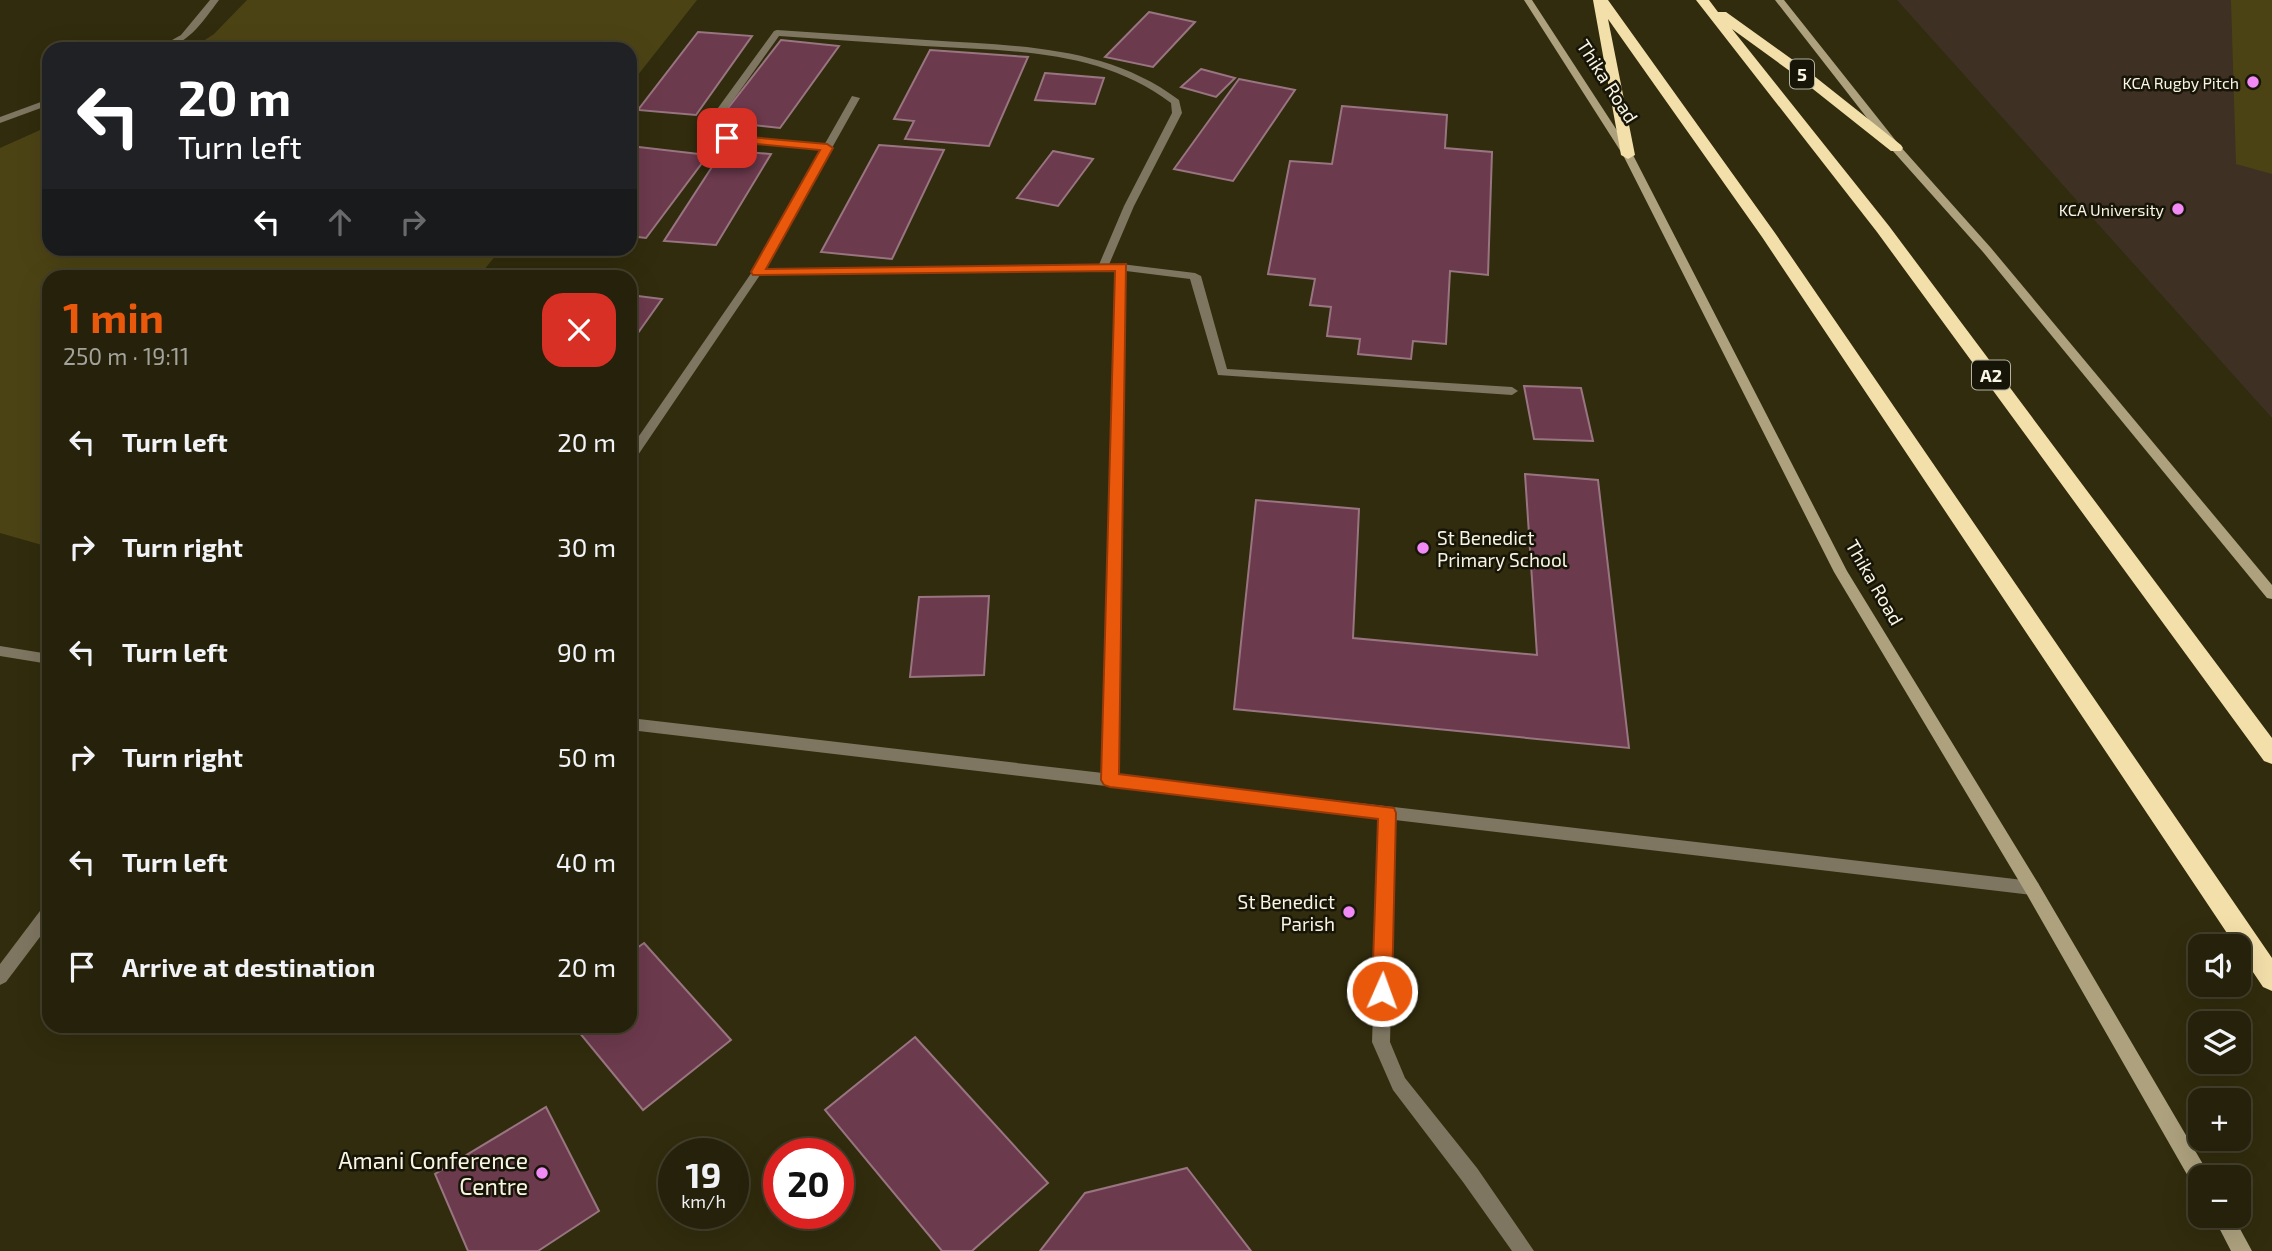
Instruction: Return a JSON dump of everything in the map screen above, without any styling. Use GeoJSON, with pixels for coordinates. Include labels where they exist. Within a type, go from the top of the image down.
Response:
{"type":"FeatureCollection","features":[{"type":"Feature","properties":{"kind":"highway"},"geometry":{"type":"LineString","coordinates":[[1600,0],[1628,155]]}},
{"type":"Feature","properties":{"kind":"highway","name":"Thika Road"},"geometry":{"type":"LineString","coordinates":[[1600,0],[1769,236],[2272,979]]}},
{"type":"Feature","properties":{"kind":"highway","name":"5"},"geometry":{"type":"LineString","coordinates":[[1703,2],[1799,71],[1896,148]]}},
{"type":"Feature","properties":{"kind":"highway","name":"A2"},"geometry":{"type":"LineString","coordinates":[[1703,2],[1883,229],[2272,755]]}},
{"type":"Feature","properties":{"kind":"main road","name":"Thika Road"},"geometry":{"type":"LineString","coordinates":[[1528,0],[1628,155],[1841,572],[2032,888],[2192,1165]]}},
{"type":"Feature","properties":{"kind":"main road"},"geometry":{"type":"LineString","coordinates":[[1779,0],[1896,148],[1987,250],[2272,594]]}},
{"type":"Feature","properties":{"kind":"main road"},"geometry":{"type":"LineString","coordinates":[[2229,1228],[2242,1251]]}},
{"type":"Feature","properties":{"kind":"street"},"geometry":{"type":"LineString","coordinates":[[174,42],[184,37],[215,0]]}},
{"type":"Feature","properties":{"kind":"street"},"geometry":{"type":"LineString","coordinates":[[827,148],[702,136],[777,33],[1037,50],[1143,78],[1176,102],[1177,113],[1129,205],[1103,267]]}},
{"type":"Feature","properties":{"kind":"street"},"geometry":{"type":"LineString","coordinates":[[637,448],[757,272],[855,98]]}},
{"type":"Feature","properties":{"kind":"street"},"geometry":{"type":"LineString","coordinates":[[0,120],[42,105]]}},
{"type":"Feature","properties":{"kind":"street"},"geometry":{"type":"LineString","coordinates":[[757,272],[1121,267],[1195,276],[1222,372],[1512,391]]}},
{"type":"Feature","properties":{"kind":"street"},"geometry":{"type":"LineString","coordinates":[[1110,780],[1121,267]]}},
{"type":"Feature","properties":{"kind":"street"},"geometry":{"type":"LineString","coordinates":[[0,651],[42,658]]}},
{"type":"Feature","properties":{"kind":"street"},"geometry":{"type":"LineString","coordinates":[[637,725],[2032,888]]}},
{"type":"Feature","properties":{"kind":"street"},"geometry":{"type":"LineString","coordinates":[[1388,813],[1381,1042],[1399,1084],[1471,1175],[1524,1251]]}},
{"type":"Feature","properties":{"kind":"street"},"geometry":{"type":"LineString","coordinates":[[0,977],[42,921]]}},
{"type":"Feature","properties":{"kind":"shaded area"},"geometry":{"type":"Polygon","coordinates":[[[247,0],[697,0],[637,76],[637,42],[202,42],[214,34],[247,0]]]}},
{"type":"Feature","properties":{"kind":"shaded area","name":"KCA University"},"geometry":{"type":"Polygon","coordinates":[[[1897,0],[2272,0],[2272,418],[1897,0]]]}},
{"type":"Feature","properties":{"kind":"shaded area","name":"KCA Rugby Pitch"},"geometry":{"type":"Polygon","coordinates":[[[2231,0],[2272,0],[2272,174],[2236,164],[2231,0]]]}},
{"type":"Feature","properties":{"kind":"shaded area"},"geometry":{"type":"Polygon","coordinates":[[[42,129],[42,256],[495,256],[484,270],[42,270],[42,545],[0,533],[0,148],[42,129]]]}},
{"type":"Feature","properties":{"kind":"building"},"geometry":{"type":"Polygon","coordinates":[[[1149,12],[1195,22],[1153,67],[1105,57],[1149,12]]]}},
{"type":"Feature","properties":{"kind":"building"},"geometry":{"type":"Polygon","coordinates":[[[698,32],[752,36],[696,115],[638,110],[698,32]]]}},
{"type":"Feature","properties":{"kind":"building"},"geometry":{"type":"Polygon","coordinates":[[[781,40],[839,46],[780,128],[718,121],[781,40]]]}},
{"type":"Feature","properties":{"kind":"building"},"geometry":{"type":"Polygon","coordinates":[[[930,50],[1028,57],[989,146],[905,139],[914,121],[894,119],[930,50]]]}},
{"type":"Feature","properties":{"kind":"building"},"geometry":{"type":"Polygon","coordinates":[[[1201,69],[1235,78],[1216,97],[1181,87],[1201,69]]]}},
{"type":"Feature","properties":{"kind":"building"},"geometry":{"type":"Polygon","coordinates":[[[1045,73],[1104,78],[1095,104],[1035,100],[1045,73]]]}},
{"type":"Feature","properties":{"kind":"building"},"geometry":{"type":"Polygon","coordinates":[[[1239,79],[1295,90],[1233,181],[1174,169],[1239,79]]]}},
{"type":"Feature","properties":{"kind":"building"},"geometry":{"type":"Polygon","coordinates":[[[1342,106],[1447,115],[1445,148],[1492,152],[1488,275],[1450,271],[1446,344],[1413,341],[1411,359],[1358,354],[1360,339],[1327,336],[1331,307],[1310,305],[1315,279],[1268,274],[1290,161],[1332,164],[1342,106]]]}},
{"type":"Feature","properties":{"kind":"building"},"geometry":{"type":"Polygon","coordinates":[[[879,145],[944,150],[892,259],[821,252],[879,145]]]}},
{"type":"Feature","properties":{"kind":"building"},"geometry":{"type":"Polygon","coordinates":[[[637,147],[708,155],[646,238],[637,237],[637,147]]]}},
{"type":"Feature","properties":{"kind":"building"},"geometry":{"type":"Polygon","coordinates":[[[723,150],[771,154],[716,245],[664,241],[723,150]]]}},
{"type":"Feature","properties":{"kind":"building"},"geometry":{"type":"Polygon","coordinates":[[[1053,151],[1093,159],[1058,206],[1017,198],[1053,151]]]}},
{"type":"Feature","properties":{"kind":"building"},"geometry":{"type":"Polygon","coordinates":[[[637,296],[662,299],[637,334],[637,296]]]}},
{"type":"Feature","properties":{"kind":"building"},"geometry":{"type":"Polygon","coordinates":[[[1524,386],[1581,388],[1593,441],[1534,439],[1524,386]]]}},
{"type":"Feature","properties":{"kind":"building"},"geometry":{"type":"Polygon","coordinates":[[[1525,474],[1598,480],[1629,748],[1234,709],[1256,500],[1359,509],[1353,638],[1537,655],[1525,474]]]}},
{"type":"Feature","properties":{"kind":"building"},"geometry":{"type":"Polygon","coordinates":[[[989,596],[984,675],[910,677],[919,597],[989,596]]]}},
{"type":"Feature","properties":{"kind":"building"},"geometry":{"type":"Polygon","coordinates":[[[644,943],[731,1040],[643,1110],[580,1033],[637,1033],[637,948],[644,943]]]}},
{"type":"Feature","properties":{"kind":"building"},"geometry":{"type":"Polygon","coordinates":[[[915,1037],[1048,1183],[972,1251],[942,1251],[854,1145],[854,1138],[848,1138],[825,1110],[915,1037]]]}},
{"type":"Feature","properties":{"kind":"building"},"geometry":{"type":"Polygon","coordinates":[[[546,1107],[599,1211],[538,1251],[468,1251],[435,1174],[546,1107]]]}},
{"type":"Feature","properties":{"kind":"building"},"geometry":{"type":"Polygon","coordinates":[[[1187,1168],[1251,1251],[1040,1251],[1085,1193],[1187,1168]]]}},
{"type":"Feature","properties":{"kind":"place","name":"KCA Rugby Pitch"},"geometry":{"type":"Point","coordinates":[2253,82]}},
{"type":"Feature","properties":{"kind":"place","name":"KCA University"},"geometry":{"type":"Point","coordinates":[2178,209]}},
{"type":"Feature","properties":{"kind":"place","name":"St Benedict Primary School"},"geometry":{"type":"Point","coordinates":[1423,548]}},
{"type":"Feature","properties":{"kind":"place","name":"St Benedict Parish"},"geometry":{"type":"Point","coordinates":[1349,912]}},
{"type":"Feature","properties":{"kind":"place","name":"Amani Conference Centre"},"geometry":{"type":"Point","coordinates":[542,1173]}},
{"type":"Feature","properties":{"kind":"route"},"geometry":{"type":"LineString","coordinates":[[727,138],[827,148],[757,272],[1121,267],[1110,780],[1388,813],[1382,991]]}}]}
